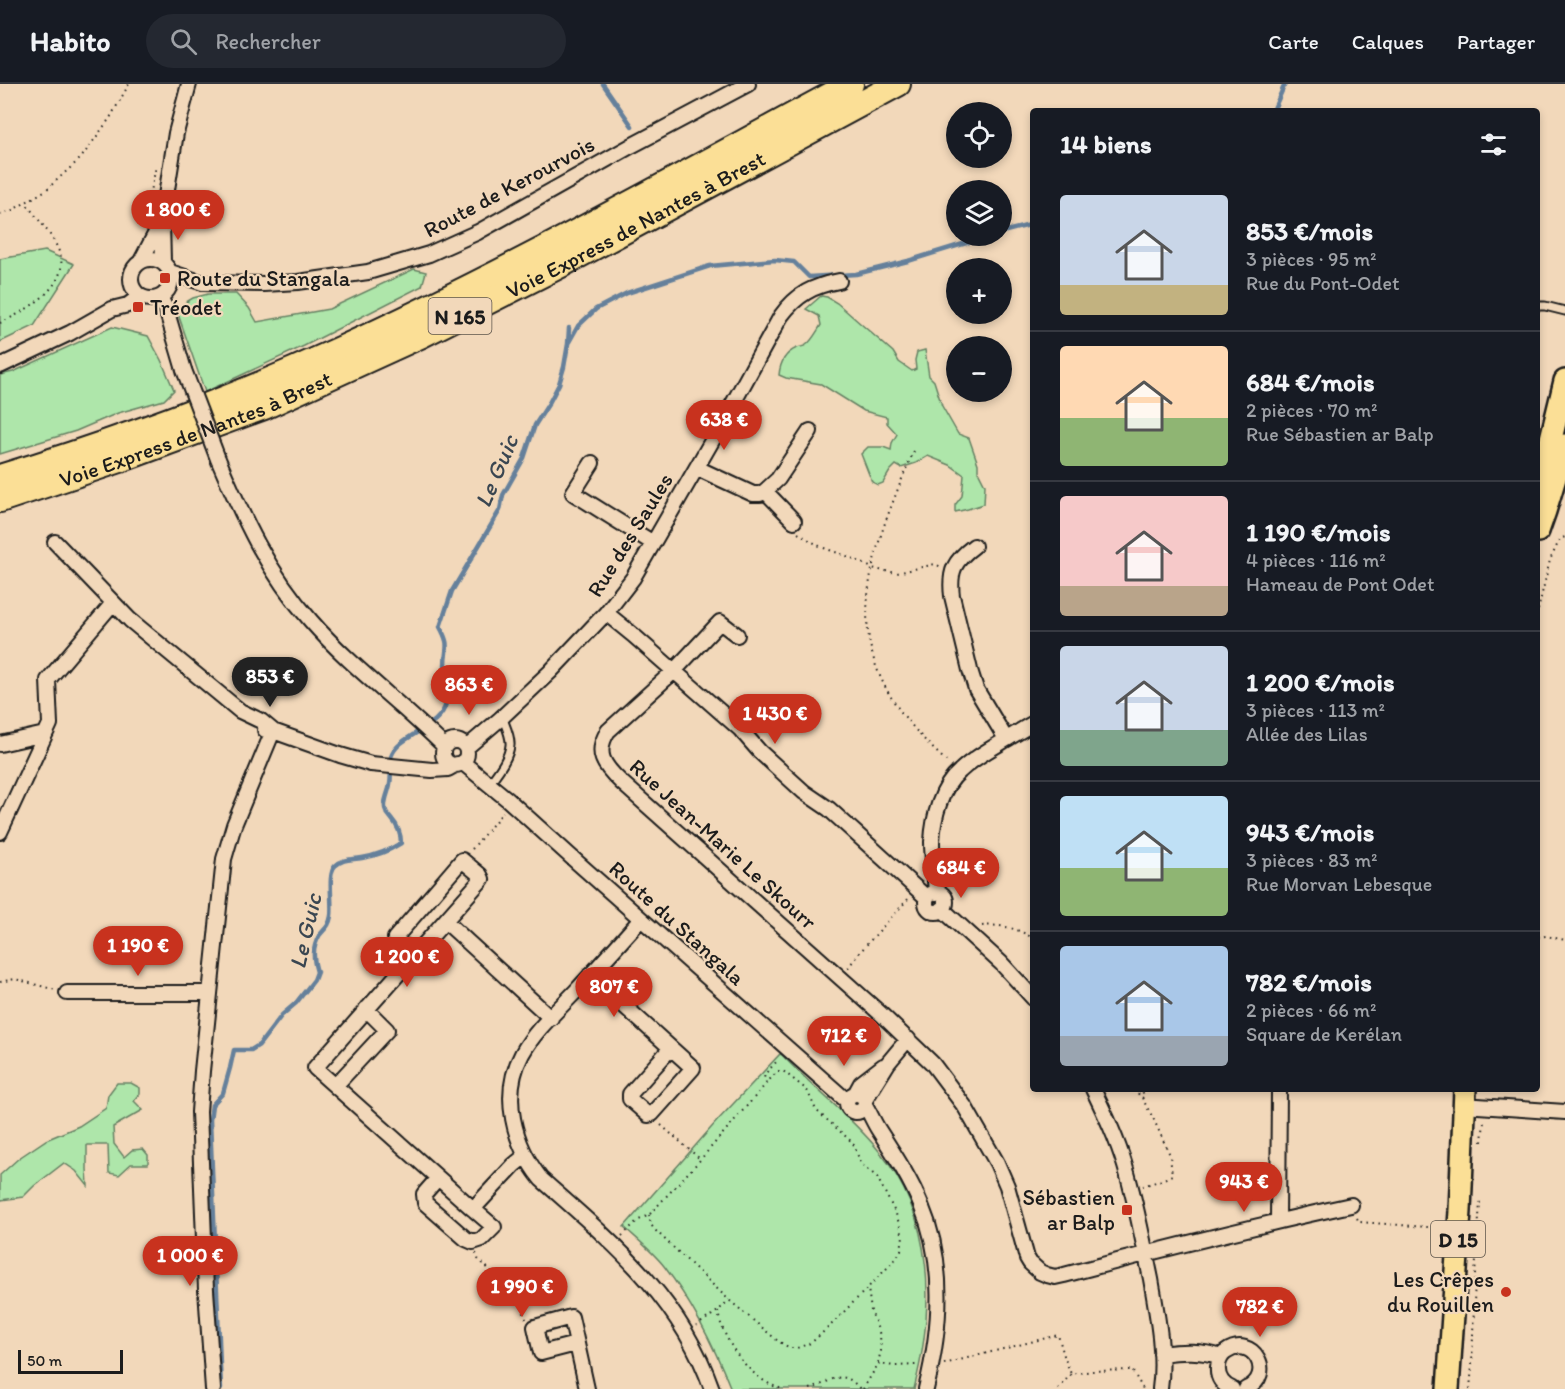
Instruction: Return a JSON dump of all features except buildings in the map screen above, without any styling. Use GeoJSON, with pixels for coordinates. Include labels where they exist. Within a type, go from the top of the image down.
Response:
{"type":"FeatureCollection","features":[{"type":"Feature","properties":{"kind":"highway","name":"Voie Express de Nantes à Brest"},"geometry":{"type":"LineString","coordinates":[[0,477],[76,454],[151,427],[249,389],[335,351],[402,320],[551,244],[851,84]]}},
{"type":"Feature","properties":{"kind":"highway","name":"Voie Express de Nantes à Brest"},"geometry":{"type":"LineString","coordinates":[[0,501],[264,407],[422,335],[563,264],[898,84]]}},
{"type":"Feature","properties":{"kind":"main road"},"geometry":{"type":"LineString","coordinates":[[1541,460],[1565,381]]}},
{"type":"Feature","properties":{"kind":"main road"},"geometry":{"type":"LineString","coordinates":[[1540,525],[1565,445]]}},
{"type":"Feature","properties":{"kind":"main road","name":"D 15"},"geometry":{"type":"LineString","coordinates":[[1448,1389],[1459,1229],[1464,1097]]}},
{"type":"Feature","properties":{"kind":"street"},"geometry":{"type":"LineString","coordinates":[[162,221],[141,261],[133,269],[131,280],[132,286],[140,296],[152,299],[163,295],[171,283],[162,221],[176,133],[189,84]]}},
{"type":"Feature","properties":{"kind":"street","name":"Route de Kerourvois"},"geometry":{"type":"LineString","coordinates":[[163,295],[203,283],[264,284],[327,279],[368,272],[429,254],[478,232],[631,146],[748,84]]}},
{"type":"Feature","properties":{"kind":"street"},"geometry":{"type":"LineString","coordinates":[[141,261],[152,258],[167,267]]}},
{"type":"Feature","properties":{"kind":"street","name":"Route de Kerourvois"},"geometry":{"type":"LineString","coordinates":[[167,267],[203,283]]}},
{"type":"Feature","properties":{"kind":"street"},"geometry":{"type":"LineString","coordinates":[[112,309],[131,280]]}},
{"type":"Feature","properties":{"kind":"street","name":"Rue des Saules"},"geometry":{"type":"LineString","coordinates":[[463,757],[606,613],[633,578],[788,306],[811,289],[839,281]]}},
{"type":"Feature","properties":{"kind":"street"},"geometry":{"type":"LineString","coordinates":[[163,295],[184,370],[218,459],[255,540],[272,568],[297,604],[319,630],[447,747],[450,764],[463,757]]}},
{"type":"Feature","properties":{"kind":"street"},"geometry":{"type":"LineString","coordinates":[[0,366],[140,296]]}},
{"type":"Feature","properties":{"kind":"street"},"geometry":{"type":"LineString","coordinates":[[697,468],[753,494],[760,494],[778,479],[810,431]]}},
{"type":"Feature","properties":{"kind":"street"},"geometry":{"type":"LineString","coordinates":[[592,463],[573,493],[653,543]]}},
{"type":"Feature","properties":{"kind":"street"},"geometry":{"type":"LineString","coordinates":[[765,491],[796,527]]}},
{"type":"Feature","properties":{"kind":"street"},"geometry":{"type":"LineString","coordinates":[[55,542],[130,620],[247,715],[258,729],[273,731],[371,764],[441,770],[448,769],[463,757]]}},
{"type":"Feature","properties":{"kind":"street"},"geometry":{"type":"LineString","coordinates":[[974,546],[960,556],[955,563],[950,583],[952,596],[976,689],[1006,739]]}},
{"type":"Feature","properties":{"kind":"street"},"geometry":{"type":"LineString","coordinates":[[0,831],[50,724],[48,680],[113,603]]}},
{"type":"Feature","properties":{"kind":"street"},"geometry":{"type":"LineString","coordinates":[[606,613],[740,729],[760,752],[798,787],[829,809],[926,894]]}},
{"type":"Feature","properties":{"kind":"street","name":"Rue Jean-Marie Le Skourr"},"geometry":{"type":"LineString","coordinates":[[737,635],[720,622],[674,671],[608,731],[601,748],[610,771],[908,1039],[939,1072],[965,1107],[990,1149],[1007,1186],[1027,1258],[1034,1268],[1047,1275],[1064,1275],[1146,1253]]}},
{"type":"Feature","properties":{"kind":"street","name":"Rue des Saules"},"geometry":{"type":"LineString","coordinates":[[411,767],[432,764],[447,747],[501,718]]}},
{"type":"Feature","properties":{"kind":"street"},"geometry":{"type":"LineString","coordinates":[[1030,725],[959,771],[945,793],[936,816],[926,894],[926,906],[930,910],[936,912],[942,909],[1001,963],[1030,995]]}},
{"type":"Feature","properties":{"kind":"street"},"geometry":{"type":"LineString","coordinates":[[213,1389],[206,1290],[200,1112],[201,1078],[220,886],[227,849],[234,825],[273,731]]}},
{"type":"Feature","properties":{"kind":"street"},"geometry":{"type":"LineString","coordinates":[[0,744],[45,734]]}},
{"type":"Feature","properties":{"kind":"street"},"geometry":{"type":"LineString","coordinates":[[447,747],[458,741],[463,757]]}},
{"type":"Feature","properties":{"kind":"street","name":"Route du Stangala"},"geometry":{"type":"LineString","coordinates":[[463,757],[484,780],[814,1072],[857,1101],[876,1126],[910,1182],[932,1236],[939,1304],[935,1347],[926,1389]]}},
{"type":"Feature","properties":{"kind":"street"},"geometry":{"type":"LineString","coordinates":[[415,955],[395,938],[462,860],[482,879],[415,955],[366,1009],[315,1068],[494,1227],[482,1239],[473,1242],[466,1239],[425,1203],[424,1194],[438,1178]]}},
{"type":"Feature","properties":{"kind":"street"},"geometry":{"type":"LineString","coordinates":[[641,919],[532,1039],[523,1053],[513,1082],[511,1097],[513,1118],[519,1144],[541,1179],[614,1245],[661,1295],[687,1334],[712,1389]]}},
{"type":"Feature","properties":{"kind":"street"},"geometry":{"type":"LineString","coordinates":[[445,921],[551,1018]]}},
{"type":"Feature","properties":{"kind":"street"},"geometry":{"type":"LineString","coordinates":[[590,975],[671,1048],[693,1068],[652,1114],[645,1113],[630,1099],[630,1094],[671,1048]]}},
{"type":"Feature","properties":{"kind":"street"},"geometry":{"type":"LineString","coordinates":[[67,993],[209,993]]}},
{"type":"Feature","properties":{"kind":"street"},"geometry":{"type":"LineString","coordinates":[[335,1086],[387,1030],[366,1009]]}},
{"type":"Feature","properties":{"kind":"street"},"geometry":{"type":"LineString","coordinates":[[857,1101],[908,1039]]}},
{"type":"Feature","properties":{"kind":"street"},"geometry":{"type":"LineString","coordinates":[[1094,1092],[1125,1166],[1146,1253],[1161,1354],[1160,1389]]}},
{"type":"Feature","properties":{"kind":"street"},"geometry":{"type":"LineString","coordinates":[[1278,1221],[1279,1092]]}},
{"type":"Feature","properties":{"kind":"street"},"geometry":{"type":"LineString","coordinates":[[1464,1097],[1565,1112]]}},
{"type":"Feature","properties":{"kind":"street"},"geometry":{"type":"LineString","coordinates":[[473,1209],[525,1156]]}},
{"type":"Feature","properties":{"kind":"street"},"geometry":{"type":"LineString","coordinates":[[1146,1253],[1351,1205]]}},
{"type":"Feature","properties":{"kind":"street"},"geometry":{"type":"LineString","coordinates":[[576,1344],[541,1353],[535,1327],[571,1317],[587,1389]]}},
{"type":"Feature","properties":{"kind":"street"},"geometry":{"type":"LineString","coordinates":[[1232,1389],[1222,1382],[1218,1374],[1218,1365],[1221,1357],[1227,1351],[1242,1347],[1258,1358],[1261,1367],[1255,1384],[1246,1389]]}},
{"type":"Feature","properties":{"kind":"street"},"geometry":{"type":"LineString","coordinates":[[1161,1354],[1201,1352],[1221,1357]]}},
{"type":"Feature","properties":{"kind":"lane"},"geometry":{"type":"LineString","coordinates":[[1540,306],[1565,311]]}},
{"type":"Feature","properties":{"kind":"lane"},"geometry":{"type":"LineString","coordinates":[[484,780],[497,774],[507,756],[510,744],[501,718]]}},
{"type":"Feature","properties":{"kind":"path"},"geometry":{"type":"LineString","coordinates":[[0,214],[14,210],[46,190],[81,158],[110,118],[129,84]]}},
{"type":"Feature","properties":{"kind":"path"},"geometry":{"type":"LineString","coordinates":[[0,323],[17,315],[38,300],[54,285],[61,270],[57,247],[26,203]]}},
{"type":"Feature","properties":{"kind":"path"},"geometry":{"type":"LineString","coordinates":[[914,451],[895,495],[872,568],[867,617],[868,638],[875,667],[898,711],[930,746],[959,771]]}},
{"type":"Feature","properties":{"kind":"path"},"geometry":{"type":"LineString","coordinates":[[796,527],[820,547],[872,568],[897,573],[935,564]]}},
{"type":"Feature","properties":{"kind":"path"},"geometry":{"type":"LineString","coordinates":[[1540,602],[1550,560],[1560,539],[1565,537]]}},
{"type":"Feature","properties":{"kind":"path"},"geometry":{"type":"LineString","coordinates":[[462,860],[505,810],[502,806],[507,799]]}},
{"type":"Feature","properties":{"kind":"path"},"geometry":{"type":"LineString","coordinates":[[840,977],[859,953],[926,894]]}},
{"type":"Feature","properties":{"kind":"path"},"geometry":{"type":"LineString","coordinates":[[970,933],[978,927],[995,925],[1013,928],[1030,937]]}},
{"type":"Feature","properties":{"kind":"path"},"geometry":{"type":"LineString","coordinates":[[1540,937],[1565,940]]}},
{"type":"Feature","properties":{"kind":"path"},"geometry":{"type":"LineString","coordinates":[[0,982],[15,979],[67,993]]}},
{"type":"Feature","properties":{"kind":"path"},"geometry":{"type":"LineString","coordinates":[[766,1083],[765,1074],[787,1048]]}},
{"type":"Feature","properties":{"kind":"path"},"geometry":{"type":"LineString","coordinates":[[614,1245],[637,1221],[649,1215],[778,1071],[783,1071],[807,1090],[816,1110],[853,1143],[861,1164],[877,1177],[886,1193],[900,1225],[903,1243],[896,1259],[831,1325],[811,1343],[790,1348],[778,1341],[729,1300],[656,1231],[651,1225],[649,1215]]}},
{"type":"Feature","properties":{"kind":"path"},"geometry":{"type":"LineString","coordinates":[[1137,1092],[1142,1098],[1170,1155],[1172,1175],[1141,1186]]}},
{"type":"Feature","properties":{"kind":"path"},"geometry":{"type":"LineString","coordinates":[[1142,1098],[1144,1097],[1143,1092]]}},
{"type":"Feature","properties":{"kind":"path"},"geometry":{"type":"LineString","coordinates":[[652,1114],[700,1160]]}},
{"type":"Feature","properties":{"kind":"path"},"geometry":{"type":"LineString","coordinates":[[1470,1389],[1480,1203],[1477,1196]]}},
{"type":"Feature","properties":{"kind":"path"},"geometry":{"type":"LineString","coordinates":[[1351,1205],[1359,1222],[1459,1229]]}},
{"type":"Feature","properties":{"kind":"path"},"geometry":{"type":"LineString","coordinates":[[473,1242],[478,1259],[519,1296],[526,1320],[535,1327]]}},
{"type":"Feature","properties":{"kind":"path"},"geometry":{"type":"LineString","coordinates":[[810,1389],[836,1377],[848,1378],[862,1389],[878,1364],[881,1351],[880,1335],[871,1311],[868,1288]]}},
{"type":"Feature","properties":{"kind":"path"},"geometry":{"type":"LineString","coordinates":[[687,1334],[729,1300]]}},
{"type":"Feature","properties":{"kind":"path"},"geometry":{"type":"LineString","coordinates":[[718,1311],[727,1338],[741,1359],[770,1385],[784,1389]]}},
{"type":"Feature","properties":{"kind":"path"},"geometry":{"type":"LineString","coordinates":[[878,1364],[914,1365],[941,1370],[942,1365],[1058,1335],[1071,1374]]}},
{"type":"Feature","properties":{"kind":"path"},"geometry":{"type":"LineString","coordinates":[[1058,1389],[1071,1374],[1132,1370],[1143,1389]]}},
{"type":"Feature","properties":{"kind":"green space"},"geometry":{"type":"Polygon","coordinates":[[[45,251],[74,264],[34,326],[0,342],[0,259],[45,251]]]}},
{"type":"Feature","properties":{"kind":"green space"},"geometry":{"type":"Polygon","coordinates":[[[414,269],[426,272],[422,286],[304,346],[205,392],[178,314],[186,302],[208,294],[236,294],[249,308],[257,322],[329,309],[414,269]]]}},
{"type":"Feature","properties":{"kind":"green space"},"geometry":{"type":"Polygon","coordinates":[[[821,296],[837,303],[893,352],[899,362],[912,371],[916,369],[917,352],[925,350],[929,376],[934,381],[942,406],[958,434],[969,438],[978,464],[978,471],[985,485],[984,504],[955,512],[955,505],[962,496],[964,475],[950,465],[928,456],[901,468],[896,465],[883,483],[878,485],[872,482],[861,454],[868,447],[883,447],[891,450],[897,434],[887,423],[887,417],[864,411],[821,384],[779,375],[786,356],[808,343],[821,325],[819,316],[806,309],[821,296]]]}},
{"type":"Feature","properties":{"kind":"green space"},"geometry":{"type":"Polygon","coordinates":[[[112,327],[148,336],[174,390],[164,400],[118,413],[76,431],[0,454],[0,375],[13,372],[112,327]]]}},
{"type":"Feature","properties":{"kind":"green space"},"geometry":{"type":"Polygon","coordinates":[[[780,1054],[868,1138],[897,1177],[911,1205],[920,1234],[927,1296],[921,1358],[914,1389],[731,1389],[710,1341],[675,1280],[660,1261],[624,1227],[718,1120],[780,1054]]]}},
{"type":"Feature","properties":{"kind":"green space"},"geometry":{"type":"Polygon","coordinates":[[[117,1083],[131,1083],[140,1088],[140,1094],[134,1101],[143,1110],[113,1127],[114,1144],[124,1157],[132,1150],[143,1149],[148,1155],[148,1164],[131,1164],[119,1175],[109,1173],[108,1145],[87,1145],[88,1186],[76,1171],[64,1163],[23,1197],[0,1202],[0,1175],[19,1158],[46,1140],[79,1126],[106,1108],[108,1095],[117,1083]]]}},
{"type":"Feature","properties":{"kind":"waterway","name":"Le Guic"},"geometry":{"type":"LineString","coordinates":[[603,84],[632,126]]}},
{"type":"Feature","properties":{"kind":"waterway"},"geometry":{"type":"LineString","coordinates":[[1274,108],[1285,84]]}},
{"type":"Feature","properties":{"kind":"waterway"},"geometry":{"type":"LineString","coordinates":[[1012,230],[1030,225]]}},
{"type":"Feature","properties":{"kind":"waterway"},"geometry":{"type":"LineString","coordinates":[[569,342],[578,326],[596,309],[627,293],[710,266],[775,260],[794,262],[809,277],[856,274],[957,246]]}},
{"type":"Feature","properties":{"kind":"waterway","name":"Le Guic"},"geometry":{"type":"LineString","coordinates":[[221,1389],[210,1120],[212,1105],[223,1093],[234,1050],[251,1050],[259,1045],[282,1015],[296,1003],[314,980],[317,972],[314,949],[319,936],[330,920],[331,875],[335,866],[344,860],[367,857],[401,843],[399,830],[385,808],[391,781],[391,757],[402,743],[436,719],[446,703],[447,646],[440,627],[452,591],[500,510],[503,495],[524,458],[535,425],[559,384],[564,367],[569,328]]}},
{"type":"Feature","properties":{"kind":"place","name":"Route du Stangala"},"geometry":{"type":"Point","coordinates":[165,278]}},
{"type":"Feature","properties":{"kind":"place","name":"Tréodet"},"geometry":{"type":"Point","coordinates":[138,307]}},
{"type":"Feature","properties":{"kind":"place","name":"Sébastien ar Balp"},"geometry":{"type":"Point","coordinates":[1127,1210]}},
{"type":"Feature","properties":{"kind":"place","name":"Les Crêpes du Rouillen"},"geometry":{"type":"Point","coordinates":[1506,1292]}}]}
